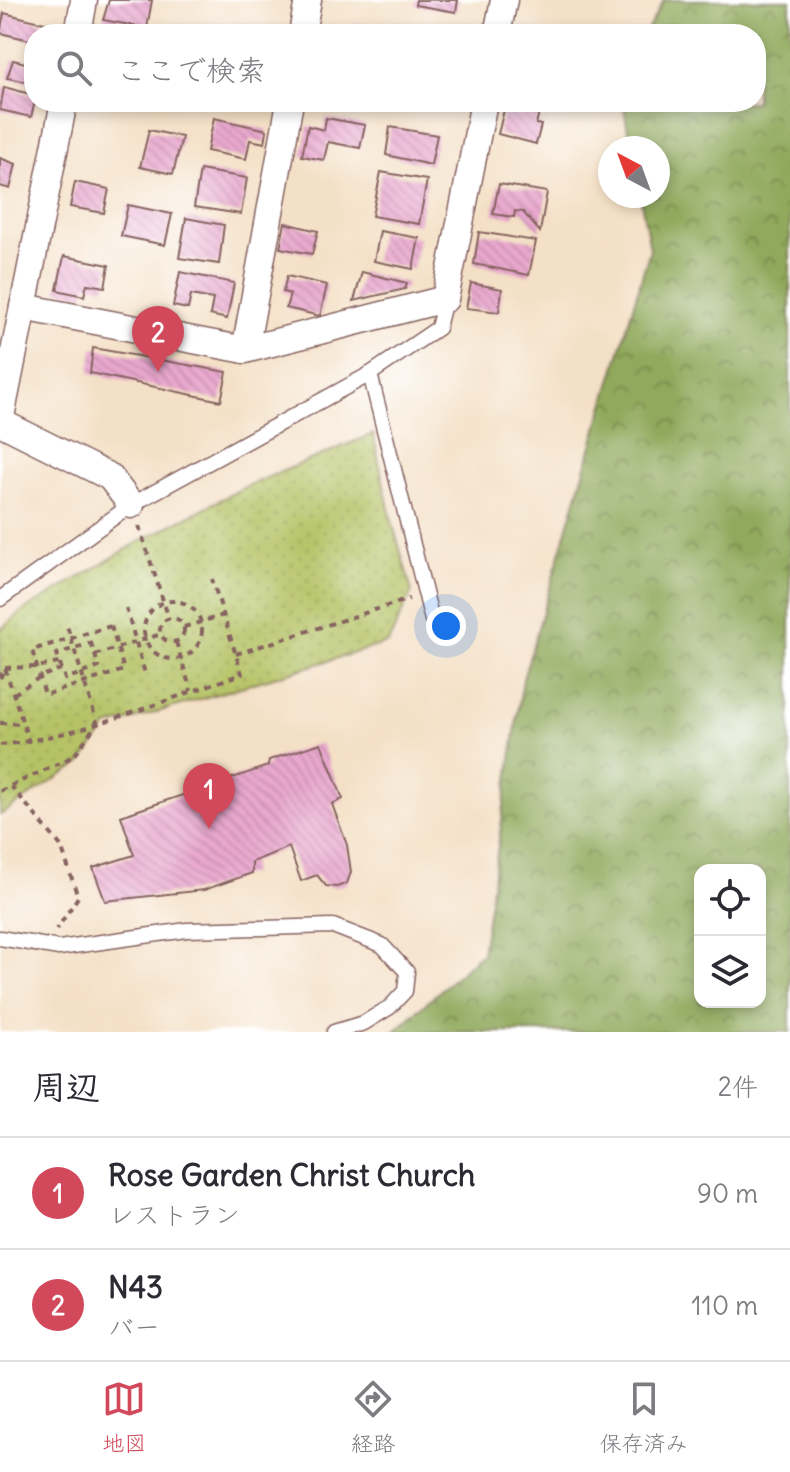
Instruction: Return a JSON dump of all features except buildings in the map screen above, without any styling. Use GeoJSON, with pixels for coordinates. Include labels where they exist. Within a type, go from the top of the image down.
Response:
{"type":"FeatureCollection","features":[{"type":"Feature","properties":{"kind":"street"},"geometry":{"type":"LineString","coordinates":[[80,24],[84,0]]}},
{"type":"Feature","properties":{"kind":"street"},"geometry":{"type":"LineString","coordinates":[[304,24],[308,0]]}},
{"type":"Feature","properties":{"kind":"street"},"geometry":{"type":"LineString","coordinates":[[499,24],[504,0]]}},
{"type":"Feature","properties":{"kind":"street"},"geometry":{"type":"LineString","coordinates":[[62,112],[0,422],[110,477],[131,505]]}},
{"type":"Feature","properties":{"kind":"street"},"geometry":{"type":"LineString","coordinates":[[245,350],[288,112]]}},
{"type":"Feature","properties":{"kind":"street"},"geometry":{"type":"LineString","coordinates":[[23,307],[245,350],[445,299],[482,112]]}},
{"type":"Feature","properties":{"kind":"lane"},"geometry":{"type":"LineString","coordinates":[[0,599],[131,505],[370,374],[438,328],[445,299]]}},
{"type":"Feature","properties":{"kind":"lane"},"geometry":{"type":"LineString","coordinates":[[370,374],[432,620]]}},
{"type":"Feature","properties":{"kind":"lane"},"geometry":{"type":"LineString","coordinates":[[0,938],[59,948],[187,930],[333,926],[382,945],[407,972],[405,991],[390,1007],[364,1023],[334,1032]]}},
{"type":"Feature","properties":{"kind":"path"},"geometry":{"type":"LineString","coordinates":[[131,505],[169,619]]}},
{"type":"Feature","properties":{"kind":"path"},"geometry":{"type":"LineString","coordinates":[[0,745],[29,742],[97,723],[242,674],[212,579]]}},
{"type":"Feature","properties":{"kind":"path"},"geometry":{"type":"LineString","coordinates":[[236,654],[425,593]]}},
{"type":"Feature","properties":{"kind":"path"},"geometry":{"type":"LineString","coordinates":[[180,602],[189,606],[201,621],[200,641],[194,650],[177,659],[157,655],[145,639],[146,619],[152,610],[164,603],[180,602]]}},
{"type":"Feature","properties":{"kind":"path"},"geometry":{"type":"LineString","coordinates":[[126,608],[146,677]]}},
{"type":"Feature","properties":{"kind":"path"},"geometry":{"type":"LineString","coordinates":[[184,627],[224,615]]}},
{"type":"Feature","properties":{"kind":"path"},"geometry":{"type":"LineString","coordinates":[[169,619],[181,621],[184,627],[184,633],[176,642],[169,642],[161,634],[163,622],[169,619]]}},
{"type":"Feature","properties":{"kind":"path"},"geometry":{"type":"LineString","coordinates":[[67,626],[97,723]]}},
{"type":"Feature","properties":{"kind":"path"},"geometry":{"type":"LineString","coordinates":[[111,626],[124,670],[45,695],[32,650],[71,638],[111,626]]}},
{"type":"Feature","properties":{"kind":"path"},"geometry":{"type":"LineString","coordinates":[[95,655],[161,634]]}},
{"type":"Feature","properties":{"kind":"path"},"geometry":{"type":"LineString","coordinates":[[176,642],[191,691]]}},
{"type":"Feature","properties":{"kind":"path"},"geometry":{"type":"LineString","coordinates":[[91,643],[95,655],[99,667],[65,679],[57,654],[91,643]]}},
{"type":"Feature","properties":{"kind":"path"},"geometry":{"type":"LineString","coordinates":[[5,668],[61,666]]}},
{"type":"Feature","properties":{"kind":"path"},"geometry":{"type":"LineString","coordinates":[[14,694],[61,666]]}},
{"type":"Feature","properties":{"kind":"path"},"geometry":{"type":"LineString","coordinates":[[0,678],[5,668]]}},
{"type":"Feature","properties":{"kind":"path"},"geometry":{"type":"LineString","coordinates":[[5,668],[29,742]]}},
{"type":"Feature","properties":{"kind":"path"},"geometry":{"type":"LineString","coordinates":[[0,723],[23,724]]}},
{"type":"Feature","properties":{"kind":"path"},"geometry":{"type":"LineString","coordinates":[[0,791],[74,756],[97,723]]}},
{"type":"Feature","properties":{"kind":"path"},"geometry":{"type":"LineString","coordinates":[[11,786],[61,846],[78,897],[46,946]]}},
{"type":"Feature","properties":{"kind":"green space"},"geometry":{"type":"Polygon","coordinates":[[[664,0],[790,0],[790,1032],[394,1032],[482,953],[523,679],[650,249],[642,208],[670,208],[670,136],[629,136],[625,112],[766,112],[766,24],[651,24],[664,0]]]}},
{"type":"Feature","properties":{"kind":"green space"},"geometry":{"type":"Polygon","coordinates":[[[373,434],[391,518],[412,592],[388,643],[107,727],[81,763],[0,815],[0,630],[21,612],[144,539],[247,486],[373,434]]]}},
{"type":"Feature","properties":{"kind":"place","name":"N43"},"geometry":{"type":"Point","coordinates":[158,372]}},
{"type":"Feature","properties":{"kind":"place","name":"Rose Garden Christ Church"},"geometry":{"type":"Point","coordinates":[209,829]}}]}
